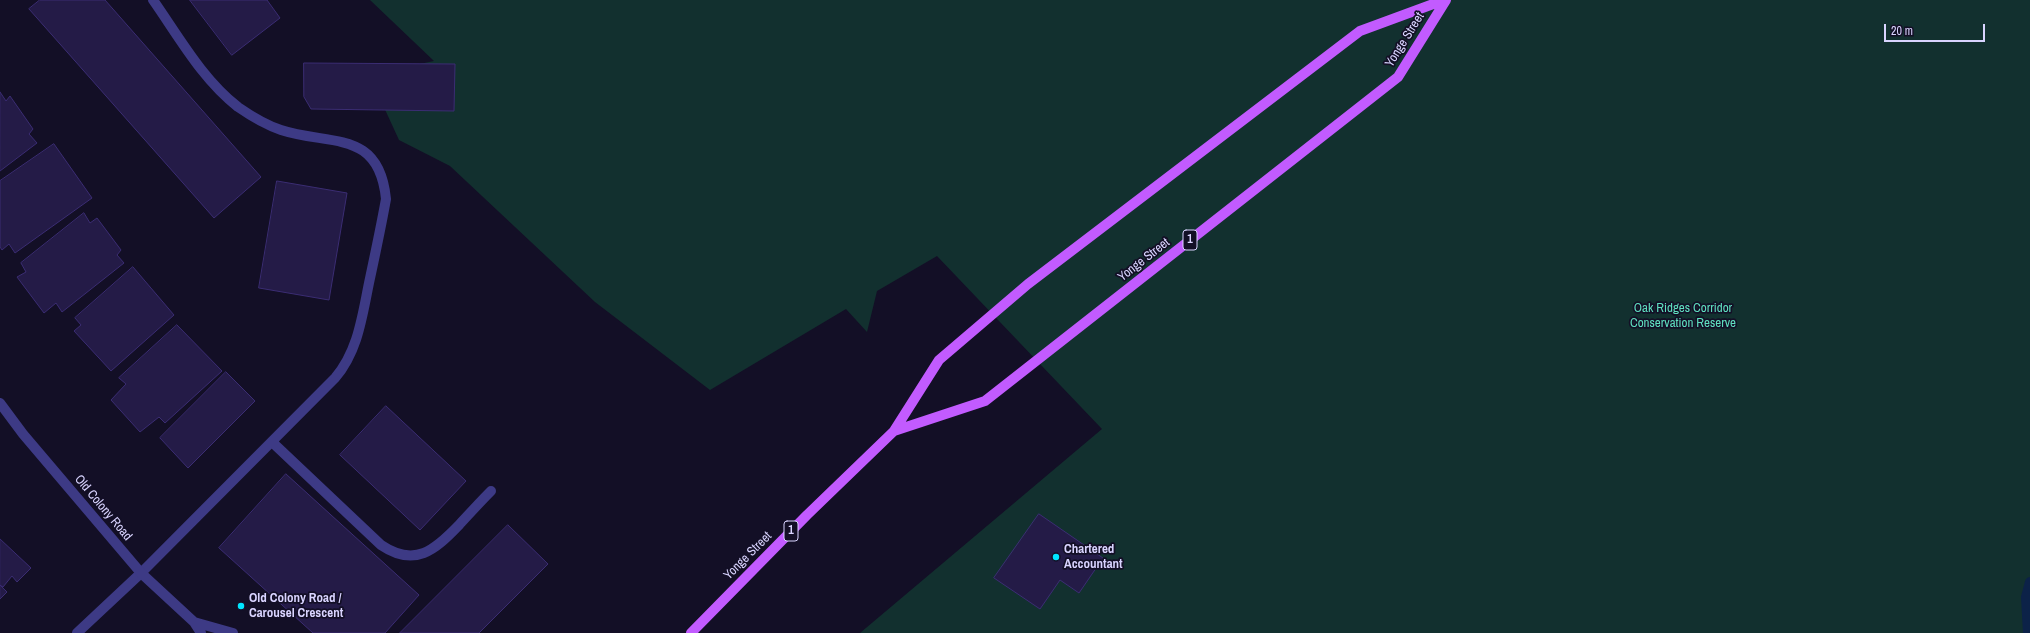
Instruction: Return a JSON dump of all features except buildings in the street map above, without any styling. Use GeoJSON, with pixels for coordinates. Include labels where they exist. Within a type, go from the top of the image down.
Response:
{"type":"FeatureCollection","features":[{"type":"Feature","properties":{"kind":"main road","name":"Yonge Street"},"geometry":{"type":"LineString","coordinates":[[894,431],[985,401],[1398,77],[1445,0]]}},
{"type":"Feature","properties":{"kind":"main road","name":"Yonge Street"},"geometry":{"type":"LineString","coordinates":[[691,633],[807,515],[894,431],[939,360],[1028,284],[1360,32],[1445,0]]}},
{"type":"Feature","properties":{"kind":"street"},"geometry":{"type":"LineString","coordinates":[[77,633],[141,573],[335,378],[352,352],[359,330],[385,209],[384,184],[381,174],[367,154],[351,144],[281,130],[253,116],[227,98],[205,74],[153,0]]}},
{"type":"Feature","properties":{"kind":"street","name":"Old Colony Road"},"geometry":{"type":"LineString","coordinates":[[0,403],[23,434],[141,573],[194,622],[201,633]]}},
{"type":"Feature","properties":{"kind":"street"},"geometry":{"type":"LineString","coordinates":[[272,442],[381,545],[399,554],[420,554],[435,548],[491,491]]}},
{"type":"Feature","properties":{"kind":"street","name":"Old Colony Road"},"geometry":{"type":"LineString","coordinates":[[194,622],[233,633]]}},
{"type":"Feature","properties":{"kind":"green space","name":"Oak Ridges Corridor Conservation Reserve"},"geometry":{"type":"Polygon","coordinates":[[[370,0],[2030,0],[2030,633],[860,633],[1102,429],[937,256],[877,291],[867,332],[846,309],[710,390],[595,302],[450,166],[399,140],[382,103],[381,72],[434,61],[370,0]]]}},
{"type":"Feature","properties":{"kind":"waterway"},"geometry":{"type":"LineString","coordinates":[[2028,633],[2026,597],[2030,582]]}},
{"type":"Feature","properties":{"kind":"place","name":"Chartered Accountant"},"geometry":{"type":"Point","coordinates":[1056,557]}},
{"type":"Feature","properties":{"kind":"place","name":"Old Colony Road / Carousel Crescent"},"geometry":{"type":"Point","coordinates":[241,606]}}]}
